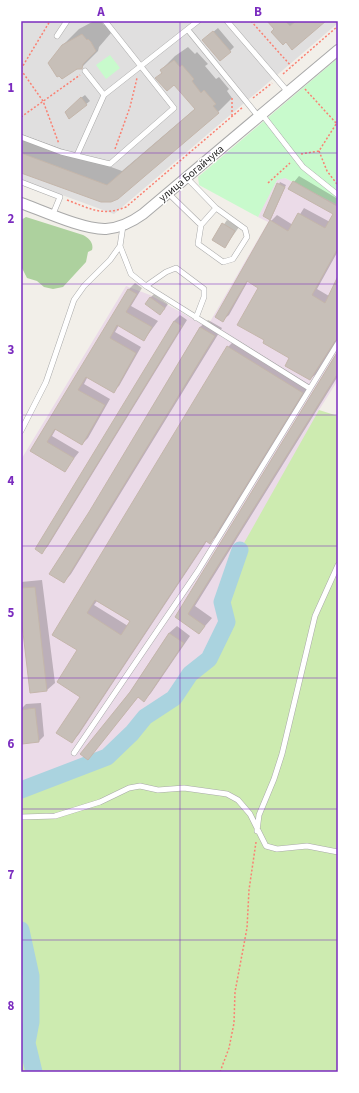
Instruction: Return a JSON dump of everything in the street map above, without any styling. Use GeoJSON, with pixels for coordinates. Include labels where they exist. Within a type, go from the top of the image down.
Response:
{"type":"FeatureCollection","features":[{"type":"Feature","properties":{"kind":"street","name":"улица Богайчука"},"geometry":{"type":"LineString","coordinates":[[21,203],[92,228],[106,229],[123,226],[143,214],[338,50]]}},
{"type":"Feature","properties":{"kind":"lane"},"geometry":{"type":"LineString","coordinates":[[57,36],[67,21]]}},
{"type":"Feature","properties":{"kind":"lane"},"geometry":{"type":"LineString","coordinates":[[21,137],[61,152],[110,164],[174,108],[105,21]]}},
{"type":"Feature","properties":{"kind":"lane"},"geometry":{"type":"LineString","coordinates":[[77,155],[104,95],[198,21]]}},
{"type":"Feature","properties":{"kind":"lane"},"geometry":{"type":"LineString","coordinates":[[227,21],[288,92]]}},
{"type":"Feature","properties":{"kind":"lane"},"geometry":{"type":"LineString","coordinates":[[188,30],[247,104],[260,115],[303,167],[338,195]]}},
{"type":"Feature","properties":{"kind":"lane"},"geometry":{"type":"LineString","coordinates":[[85,71],[104,95]]}},
{"type":"Feature","properties":{"kind":"lane"},"geometry":{"type":"LineString","coordinates":[[186,177],[216,208],[245,229],[247,237],[233,260],[223,262],[198,244],[201,225],[216,208]]}},
{"type":"Feature","properties":{"kind":"lane"},"geometry":{"type":"LineString","coordinates":[[21,182],[60,197],[53,214]]}},
{"type":"Feature","properties":{"kind":"lane"},"geometry":{"type":"LineString","coordinates":[[168,193],[201,225]]}},
{"type":"Feature","properties":{"kind":"lane"},"geometry":{"type":"LineString","coordinates":[[21,431],[46,382],[74,300],[84,286],[110,260],[120,246],[123,226]]}},
{"type":"Feature","properties":{"kind":"lane"},"geometry":{"type":"LineString","coordinates":[[120,246],[131,274],[146,286],[309,388]]}},
{"type":"Feature","properties":{"kind":"lane"},"geometry":{"type":"LineString","coordinates":[[146,286],[166,272],[176,268],[204,289],[204,297],[196,318]]}},
{"type":"Feature","properties":{"kind":"lane"},"geometry":{"type":"LineString","coordinates":[[74,753],[198,571],[338,343]]}},
{"type":"Feature","properties":{"kind":"lane"},"geometry":{"type":"LineString","coordinates":[[257,832],[259,815],[274,779],[282,754],[315,616],[338,565]]}},
{"type":"Feature","properties":{"kind":"lane"},"geometry":{"type":"LineString","coordinates":[[21,816],[55,816],[100,802],[129,788],[140,786],[158,790],[184,788],[228,794],[238,800],[250,814],[257,832],[266,846],[277,849],[307,846],[338,852]]}},
{"type":"Feature","properties":{"kind":"path"},"geometry":{"type":"LineString","coordinates":[[50,21],[21,70],[43,101],[61,152]]}},
{"type":"Feature","properties":{"kind":"path"},"geometry":{"type":"LineString","coordinates":[[251,21],[292,66]]}},
{"type":"Feature","properties":{"kind":"path"},"geometry":{"type":"LineString","coordinates":[[60,197],[101,213],[115,212],[126,207],[338,26]]}},
{"type":"Feature","properties":{"kind":"path"},"geometry":{"type":"LineString","coordinates":[[110,164],[130,107],[140,66]]}},
{"type":"Feature","properties":{"kind":"path"},"geometry":{"type":"LineString","coordinates":[[21,116],[85,71]]}},
{"type":"Feature","properties":{"kind":"path"},"geometry":{"type":"LineString","coordinates":[[232,86],[232,116]]}},
{"type":"Feature","properties":{"kind":"path"},"geometry":{"type":"LineString","coordinates":[[303,87],[337,122],[319,151]]}},
{"type":"Feature","properties":{"kind":"path"},"geometry":{"type":"LineString","coordinates":[[268,183],[295,158],[304,152],[319,151]]}},
{"type":"Feature","properties":{"kind":"path"},"geometry":{"type":"LineString","coordinates":[[319,151],[327,171],[338,185]]}},
{"type":"Feature","properties":{"kind":"path"},"geometry":{"type":"LineString","coordinates":[[220,1072],[229,1048],[234,1023],[235,992],[247,928],[249,890],[257,832]]}},
{"type":"Feature","properties":{"kind":"shaded area"},"geometry":{"type":"Polygon","coordinates":[[[21,21],[338,21],[338,23],[114,214],[21,180],[21,21]]]}},
{"type":"Feature","properties":{"kind":"shaded area"},"geometry":{"type":"Polygon","coordinates":[[[285,178],[338,205],[338,380],[319,410],[222,602],[227,622],[209,659],[190,674],[174,698],[145,717],[132,733],[107,757],[21,790],[22,458],[126,286],[150,295],[207,327],[268,222],[258,217],[277,179],[285,178]]]}},
{"type":"Feature","properties":{"kind":"green space"},"geometry":{"type":"Polygon","coordinates":[[[110,55],[120,68],[106,79],[96,65],[110,55]]]}},
{"type":"Feature","properties":{"kind":"green space"},"geometry":{"type":"Polygon","coordinates":[[[338,58],[338,205],[285,178],[277,180],[258,217],[199,185],[198,177],[338,58]]]}},
{"type":"Feature","properties":{"kind":"green space"},"geometry":{"type":"Polygon","coordinates":[[[26,217],[83,235],[92,243],[92,250],[88,252],[86,262],[63,287],[53,289],[44,287],[37,281],[27,278],[21,266],[21,220],[26,217]]]}},
{"type":"Feature","properties":{"kind":"green space"},"geometry":{"type":"Polygon","coordinates":[[[319,410],[338,416],[338,1072],[21,1072],[21,790],[107,757],[132,733],[145,717],[174,698],[190,674],[209,659],[227,622],[222,602],[240,550],[319,410]]]}},
{"type":"Feature","properties":{"kind":"building"},"geometry":{"type":"Polygon","coordinates":[[[267,21],[285,21],[290,26],[296,21],[326,21],[292,50],[286,42],[283,45],[271,32],[274,29],[267,21]]]}},
{"type":"Feature","properties":{"kind":"building"},"geometry":{"type":"Polygon","coordinates":[[[213,31],[231,52],[220,61],[202,40],[213,31]]]}},
{"type":"Feature","properties":{"kind":"building"},"geometry":{"type":"Polygon","coordinates":[[[82,34],[91,42],[96,51],[83,64],[82,69],[77,69],[62,79],[59,76],[57,77],[48,63],[62,45],[82,34]]]}},
{"type":"Feature","properties":{"kind":"building"},"geometry":{"type":"Polygon","coordinates":[[[174,60],[180,67],[182,65],[194,79],[192,81],[201,93],[204,90],[216,104],[213,106],[219,113],[118,199],[111,202],[101,202],[21,173],[21,153],[107,185],[195,109],[174,85],[167,91],[155,78],[162,73],[160,70],[174,60]]]}},
{"type":"Feature","properties":{"kind":"building"},"geometry":{"type":"Polygon","coordinates":[[[81,97],[87,105],[69,119],[65,112],[81,97]]]}},
{"type":"Feature","properties":{"kind":"building"},"geometry":{"type":"Polygon","coordinates":[[[293,181],[337,206],[338,205],[338,248],[312,295],[325,303],[338,276],[338,339],[335,341],[310,380],[285,366],[289,358],[263,343],[264,340],[237,325],[258,288],[247,281],[223,322],[215,317],[270,220],[288,231],[298,213],[325,228],[333,214],[288,189],[293,181]]]}},
{"type":"Feature","properties":{"kind":"building"},"geometry":{"type":"Polygon","coordinates":[[[277,183],[285,187],[270,220],[263,216],[277,183]]]}},
{"type":"Feature","properties":{"kind":"building"},"geometry":{"type":"Polygon","coordinates":[[[222,223],[235,231],[225,248],[212,240],[222,223]]]}},
{"type":"Feature","properties":{"kind":"building"},"geometry":{"type":"Polygon","coordinates":[[[128,289],[137,294],[126,312],[152,327],[144,341],[117,325],[110,338],[136,353],[114,393],[86,377],[78,390],[105,405],[82,445],[55,429],[47,442],[74,458],[65,472],[30,451],[128,289]]]}},
{"type":"Feature","properties":{"kind":"building"},"geometry":{"type":"Polygon","coordinates":[[[150,297],[165,308],[160,315],[145,304],[150,297]]]}},
{"type":"Feature","properties":{"kind":"building"},"geometry":{"type":"Polygon","coordinates":[[[174,321],[182,326],[42,554],[35,549],[174,321]]]}},
{"type":"Feature","properties":{"kind":"building"},"geometry":{"type":"Polygon","coordinates":[[[200,327],[215,336],[64,583],[49,574],[89,512],[200,327]]]}},
{"type":"Feature","properties":{"kind":"building"},"geometry":{"type":"Polygon","coordinates":[[[227,346],[303,393],[210,544],[206,541],[72,743],[56,733],[80,697],[57,682],[77,650],[52,635],[227,346]],[[95,600],[87,613],[121,635],[130,621],[95,600]]]}},
{"type":"Feature","properties":{"kind":"building"},"geometry":{"type":"Polygon","coordinates":[[[338,351],[338,373],[188,614],[205,626],[199,634],[175,617],[338,351]]]}},
{"type":"Feature","properties":{"kind":"building"},"geometry":{"type":"Polygon","coordinates":[[[35,587],[47,691],[30,693],[21,615],[21,588],[35,587]]]}},
{"type":"Feature","properties":{"kind":"building"},"geometry":{"type":"Polygon","coordinates":[[[169,633],[184,643],[144,702],[138,697],[88,760],[80,754],[130,692],[169,633]]]}},
{"type":"Feature","properties":{"kind":"building"},"geometry":{"type":"Polygon","coordinates":[[[35,708],[39,742],[22,744],[21,710],[35,708]]]}},
{"type":"Feature","properties":{"kind":"waterway"},"geometry":{"type":"LineString","coordinates":[[21,790],[107,757],[132,733],[145,717],[174,698],[190,674],[209,659],[227,622],[222,602],[240,550]]}},
{"type":"Feature","properties":{"kind":"waterway"},"geometry":{"type":"LineString","coordinates":[[21,930],[31,976],[31,1022],[27,1043],[34,1072]]}}]}
